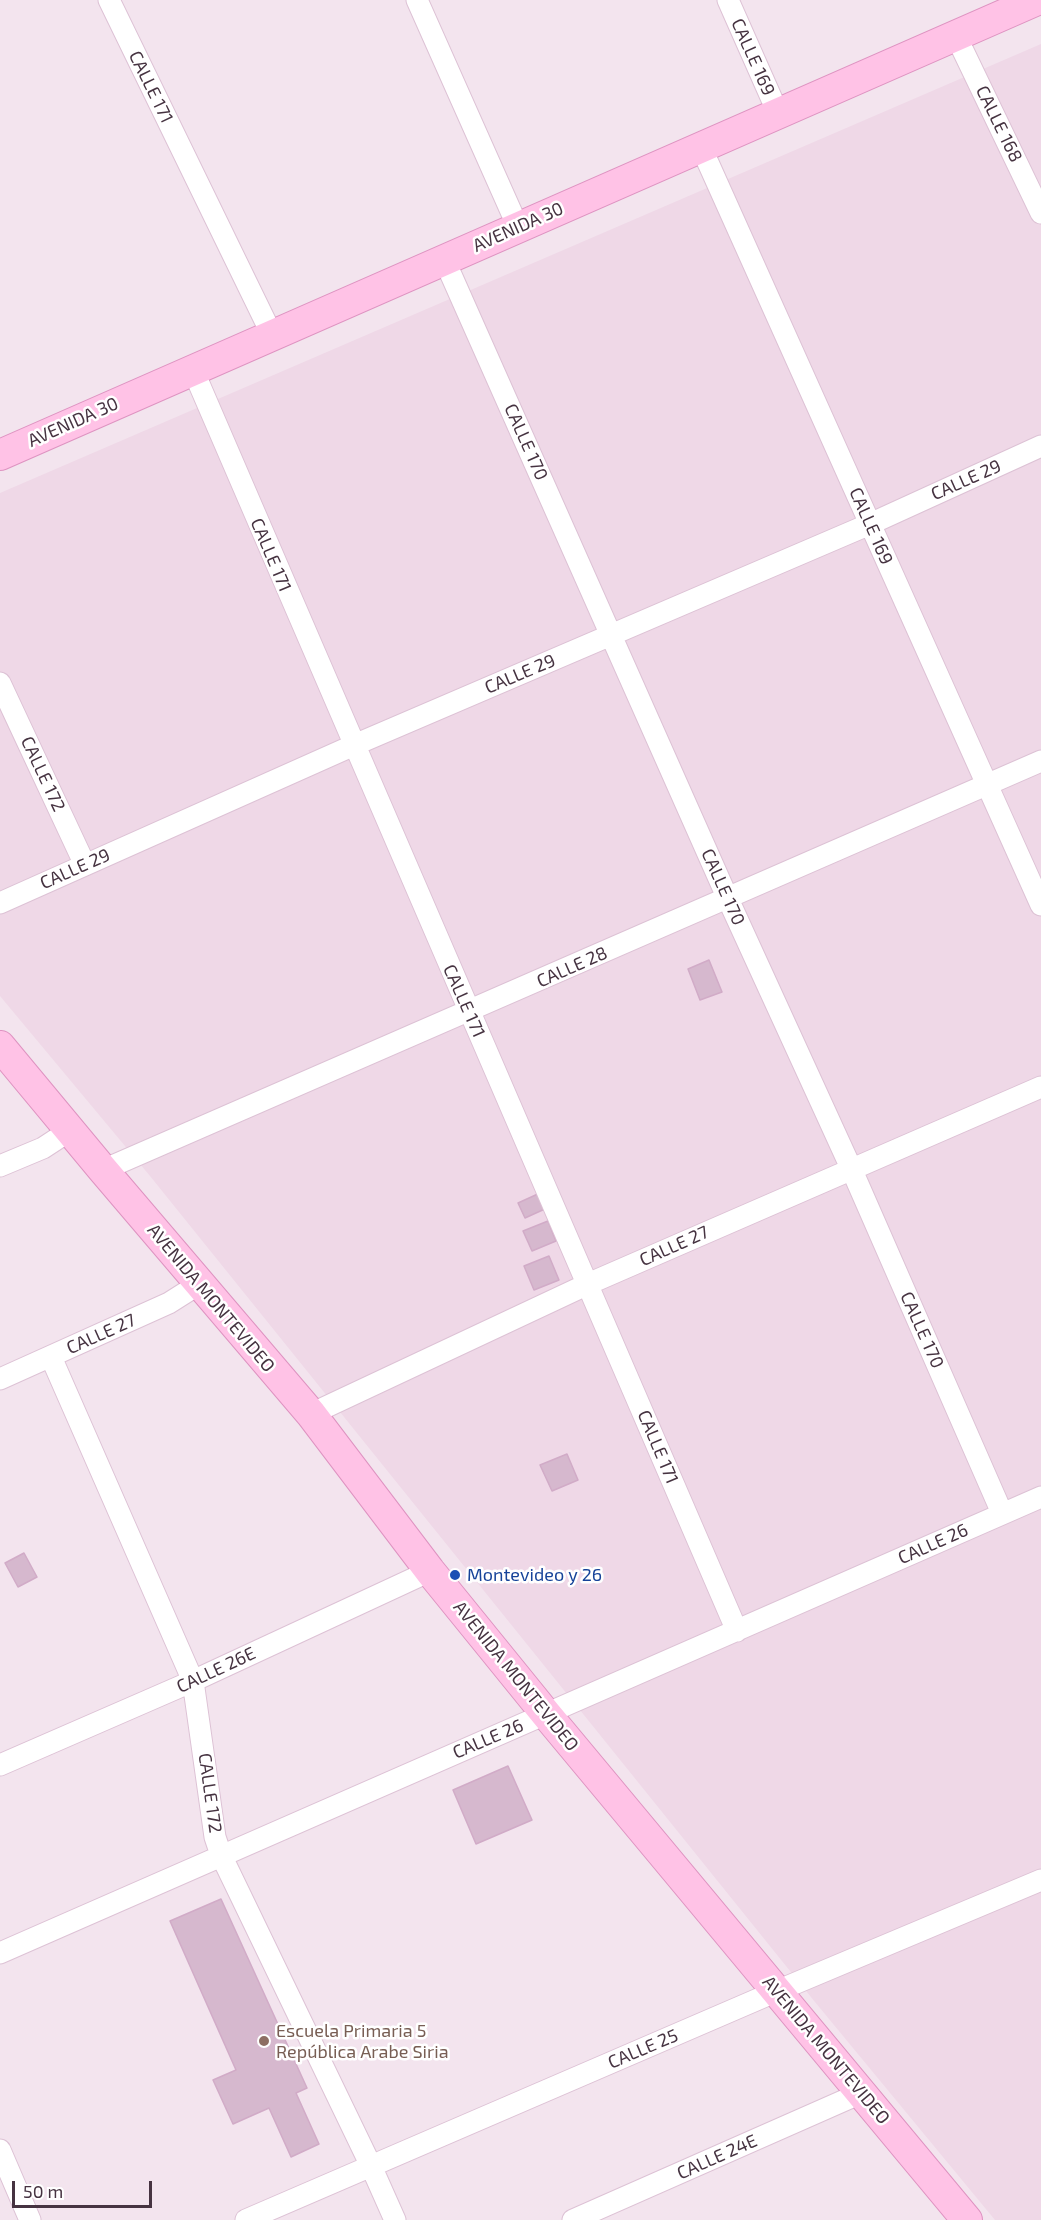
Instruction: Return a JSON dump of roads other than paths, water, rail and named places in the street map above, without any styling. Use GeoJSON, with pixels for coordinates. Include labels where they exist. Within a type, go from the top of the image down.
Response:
{"type":"FeatureCollection","features":[{"type":"Feature","properties":{"kind":"main road","name":"AVENIDA 30"},"geometry":{"type":"LineString","coordinates":[[0,454],[1037,0]]}},
{"type":"Feature","properties":{"kind":"main road","name":"AVENIDA MONTEVIDEO"},"geometry":{"type":"LineString","coordinates":[[0,1046],[69,1131],[310,1414],[430,1570],[546,1714],[967,2220]]}},
{"type":"Feature","properties":{"kind":"street","name":"CALLE 171"},"geometry":{"type":"LineString","coordinates":[[109,0],[272,335]]}},
{"type":"Feature","properties":{"kind":"street"},"geometry":{"type":"LineString","coordinates":[[417,0],[518,228]]}},
{"type":"Feature","properties":{"kind":"street","name":"CALLE 169"},"geometry":{"type":"LineString","coordinates":[[728,0],[778,113]]}},
{"type":"Feature","properties":{"kind":"street","name":"CALLE 168"},"geometry":{"type":"LineString","coordinates":[[956,36],[1041,213]]}},
{"type":"Feature","properties":{"kind":"street","name":"CALLE 169"},"geometry":{"type":"LineString","coordinates":[[701,147],[1041,905]]}},
{"type":"Feature","properties":{"kind":"street","name":"CALLE 170"},"geometry":{"type":"LineString","coordinates":[[444,260],[728,899],[851,1168],[1002,1513]]}},
{"type":"Feature","properties":{"kind":"street","name":"CALLE 171"},"geometry":{"type":"LineString","coordinates":[[193,370],[352,746],[737,1631]]}},
{"type":"Feature","properties":{"kind":"street","name":"CALLE 29"},"geometry":{"type":"LineString","coordinates":[[0,903],[352,746],[870,524],[1041,446]]}},
{"type":"Feature","properties":{"kind":"street","name":"CALLE 172"},"geometry":{"type":"LineString","coordinates":[[0,683],[85,865]]}},
{"type":"Feature","properties":{"kind":"street","name":"CALLE 28"},"geometry":{"type":"LineString","coordinates":[[102,1170],[1041,761]]}},
{"type":"Feature","properties":{"kind":"street","name":"CALLE 27"},"geometry":{"type":"LineString","coordinates":[[310,1414],[588,1284],[1041,1087]]}},
{"type":"Feature","properties":{"kind":"street"},"geometry":{"type":"LineString","coordinates":[[0,1166],[43,1148],[69,1131]]}},
{"type":"Feature","properties":{"kind":"street","name":"CALLE 27"},"geometry":{"type":"LineString","coordinates":[[0,1379],[169,1304],[199,1284]]}},
{"type":"Feature","properties":{"kind":"street","name":"CALLE 172"},"geometry":{"type":"LineString","coordinates":[[51,1357],[193,1681],[215,1837],[221,1855],[395,2220]]}},
{"type":"Feature","properties":{"kind":"street","name":"CALLE 26"},"geometry":{"type":"LineString","coordinates":[[0,1953],[1041,1497]]}},
{"type":"Feature","properties":{"kind":"street","name":"CALLE 26E"},"geometry":{"type":"LineString","coordinates":[[0,1765],[193,1681],[430,1570]]}},
{"type":"Feature","properties":{"kind":"street","name":"CALLE 25"},"geometry":{"type":"LineString","coordinates":[[246,2220],[1041,1880]]}},
{"type":"Feature","properties":{"kind":"street","name":"CALLE 24E"},"geometry":{"type":"LineString","coordinates":[[573,2220],[861,2093]]}},
{"type":"Feature","properties":{"kind":"street"},"geometry":{"type":"LineString","coordinates":[[0,2150],[30,2220]]}},
{"type":"Feature","properties":{"kind":"place","name":"Montevideo y 26"},"geometry":{"type":"Point","coordinates":[455,1575]}},
{"type":"Feature","properties":{"kind":"place","name":"Escuela Primaria 5 República Arabe Siria"},"geometry":{"type":"Point","coordinates":[264,2041]}}]}
